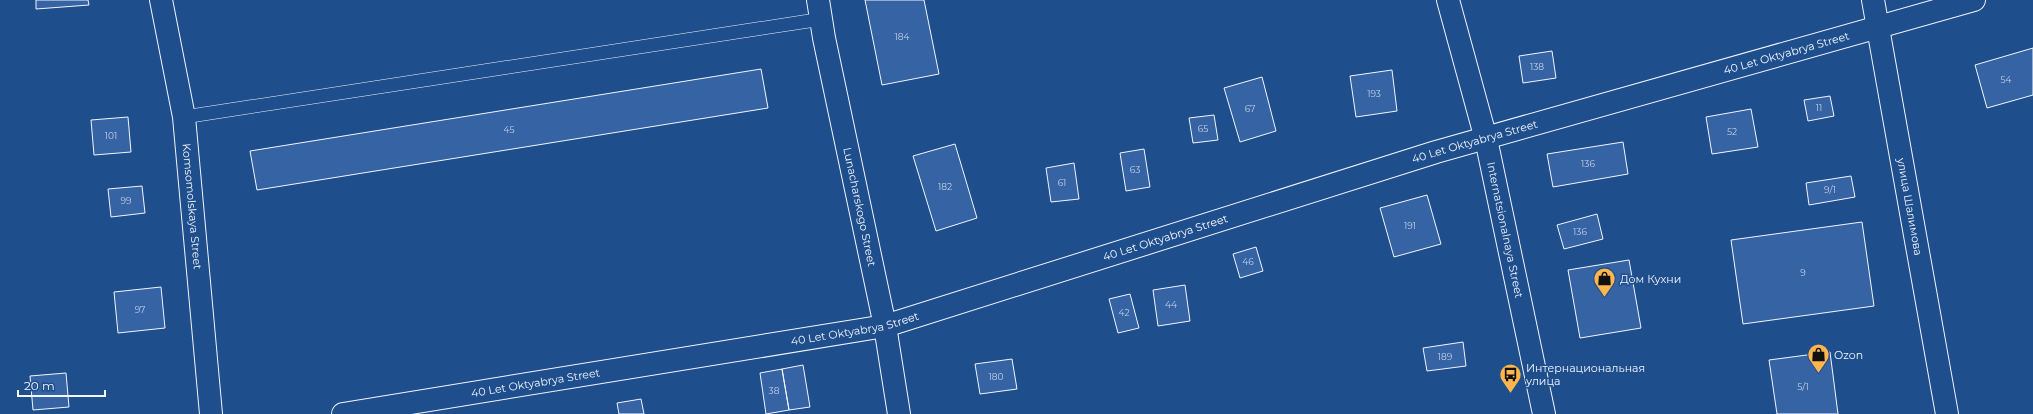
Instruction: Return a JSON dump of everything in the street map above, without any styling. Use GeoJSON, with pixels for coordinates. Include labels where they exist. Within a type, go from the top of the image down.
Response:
{"type":"FeatureCollection","features":[{"type":"Feature","properties":{"kind":"street","name":"Komsomolskaya Street"},"geometry":{"type":"LineString","coordinates":[[162,0],[184,117],[211,414]]}},
{"type":"Feature","properties":{"kind":"street","name":"Internatsionalnaya Street"},"geometry":{"type":"LineString","coordinates":[[1448,0],[1486,139],[1544,414]]}},
{"type":"Feature","properties":{"kind":"street","name":"улица Шалимова"},"geometry":{"type":"LineString","coordinates":[[1873,0],[1947,414]]}},
{"type":"Feature","properties":{"kind":"street","name":"40 Let Oktyabrya Street"},"geometry":{"type":"LineString","coordinates":[[343,414],[885,326],[1421,157],[1486,139],[1542,121],[1974,0]]}},
{"type":"Feature","properties":{"kind":"street","name":"Lunacharskogo Street"},"geometry":{"type":"LineString","coordinates":[[820,10],[885,326],[899,414]]}},
{"type":"Feature","properties":{"kind":"lane"},"geometry":{"type":"LineString","coordinates":[[184,117],[820,10]]}},
{"type":"Feature","properties":{"kind":"building"},"geometry":{"type":"Polygon","coordinates":[[[36,0],[88,0],[89,5],[36,9],[36,0]]]}},
{"type":"Feature","properties":{"kind":"building"},"geometry":{"type":"Polygon","coordinates":[[[865,0],[924,0],[939,74],[882,85],[865,0]]]}},
{"type":"Feature","properties":{"kind":"building"},"geometry":{"type":"Polygon","coordinates":[[[2033,48],[2033,95],[1987,108],[1975,65],[2033,48]]]}},
{"type":"Feature","properties":{"kind":"building"},"geometry":{"type":"Polygon","coordinates":[[[1552,51],[1556,78],[1523,83],[1519,56],[1552,51]]]}},
{"type":"Feature","properties":{"kind":"building"},"geometry":{"type":"Polygon","coordinates":[[[761,69],[768,108],[257,190],[250,151],[761,69]]]}},
{"type":"Feature","properties":{"kind":"building"},"geometry":{"type":"Polygon","coordinates":[[[1392,70],[1397,111],[1356,117],[1350,76],[1392,70]]]}},
{"type":"Feature","properties":{"kind":"building"},"geometry":{"type":"Polygon","coordinates":[[[1262,77],[1276,131],[1240,142],[1224,88],[1262,77]]]}},
{"type":"Feature","properties":{"kind":"building"},"geometry":{"type":"Polygon","coordinates":[[[1830,96],[1834,116],[1808,121],[1804,100],[1830,96]]]}},
{"type":"Feature","properties":{"kind":"building"},"geometry":{"type":"Polygon","coordinates":[[[1751,109],[1758,147],[1712,154],[1706,117],[1751,109]]]}},
{"type":"Feature","properties":{"kind":"building"},"geometry":{"type":"Polygon","coordinates":[[[1214,115],[1218,140],[1193,143],[1189,118],[1214,115]]]}},
{"type":"Feature","properties":{"kind":"building"},"geometry":{"type":"Polygon","coordinates":[[[128,117],[131,152],[94,155],[91,120],[128,117]]]}},
{"type":"Feature","properties":{"kind":"building"},"geometry":{"type":"Polygon","coordinates":[[[1623,142],[1628,174],[1553,187],[1547,154],[1623,142]]]}},
{"type":"Feature","properties":{"kind":"building"},"geometry":{"type":"Polygon","coordinates":[[[955,144],[977,218],[936,231],[913,156],[955,144]]]}},
{"type":"Feature","properties":{"kind":"building"},"geometry":{"type":"Polygon","coordinates":[[[1144,149],[1150,187],[1126,191],[1120,153],[1144,149]]]}},
{"type":"Feature","properties":{"kind":"building"},"geometry":{"type":"Polygon","coordinates":[[[1074,163],[1079,199],[1051,202],[1046,168],[1074,163]]]}},
{"type":"Feature","properties":{"kind":"building"},"geometry":{"type":"Polygon","coordinates":[[[1851,176],[1855,197],[1809,205],[1806,183],[1851,176]]]}},
{"type":"Feature","properties":{"kind":"building"},"geometry":{"type":"Polygon","coordinates":[[[142,186],[145,213],[111,217],[108,189],[142,186]]]}},
{"type":"Feature","properties":{"kind":"building"},"geometry":{"type":"Polygon","coordinates":[[[1427,195],[1441,244],[1394,257],[1380,208],[1427,195]]]}},
{"type":"Feature","properties":{"kind":"building"},"geometry":{"type":"Polygon","coordinates":[[[1597,214],[1603,239],[1564,249],[1557,225],[1597,214]]]}},
{"type":"Feature","properties":{"kind":"building"},"geometry":{"type":"Polygon","coordinates":[[[1862,222],[1874,306],[1743,324],[1731,240],[1862,222]]]}},
{"type":"Feature","properties":{"kind":"building"},"geometry":{"type":"Polygon","coordinates":[[[1256,247],[1263,271],[1240,278],[1233,254],[1256,247]]]}},
{"type":"Feature","properties":{"kind":"building","name":"Дом Кухни"},"geometry":{"type":"Polygon","coordinates":[[[1629,260],[1641,328],[1580,338],[1568,270],[1629,260]]]}},
{"type":"Feature","properties":{"kind":"building"},"geometry":{"type":"Polygon","coordinates":[[[1185,285],[1190,321],[1158,326],[1153,290],[1185,285]]]}},
{"type":"Feature","properties":{"kind":"building"},"geometry":{"type":"Polygon","coordinates":[[[161,287],[165,328],[118,333],[114,292],[161,287]]]}},
{"type":"Feature","properties":{"kind":"building"},"geometry":{"type":"Polygon","coordinates":[[[1130,294],[1139,328],[1118,333],[1109,299],[1130,294]]]}},
{"type":"Feature","properties":{"kind":"building"},"geometry":{"type":"Polygon","coordinates":[[[1463,342],[1466,366],[1427,371],[1423,348],[1463,342]]]}},
{"type":"Feature","properties":{"kind":"building"},"geometry":{"type":"Polygon","coordinates":[[[1830,352],[1838,414],[1777,414],[1769,360],[1830,352]]]}},
{"type":"Feature","properties":{"kind":"building"},"geometry":{"type":"Polygon","coordinates":[[[1012,359],[1017,389],[980,394],[975,364],[1012,359]]]}},
{"type":"Feature","properties":{"kind":"building"},"geometry":{"type":"Polygon","coordinates":[[[803,365],[810,407],[789,410],[782,369],[803,365]]]}},
{"type":"Feature","properties":{"kind":"building"},"geometry":{"type":"Polygon","coordinates":[[[782,369],[789,410],[766,414],[760,373],[782,369]]]}},
{"type":"Feature","properties":{"kind":"building"},"geometry":{"type":"Polygon","coordinates":[[[66,373],[69,407],[33,410],[30,376],[66,373]]]}},
{"type":"Feature","properties":{"kind":"building"},"geometry":{"type":"Polygon","coordinates":[[[641,399],[644,414],[619,414],[617,403],[641,399]]]}},
{"type":"Feature","properties":{"kind":"place","name":"Дом Кухни"},"geometry":{"type":"Point","coordinates":[1605,298]}},
{"type":"Feature","properties":{"kind":"place","name":"Ozon"},"geometry":{"type":"Point","coordinates":[1818,374]}},
{"type":"Feature","properties":{"kind":"place","name":"Интернациональная улица"},"geometry":{"type":"Point","coordinates":[1510,394]}}]}
